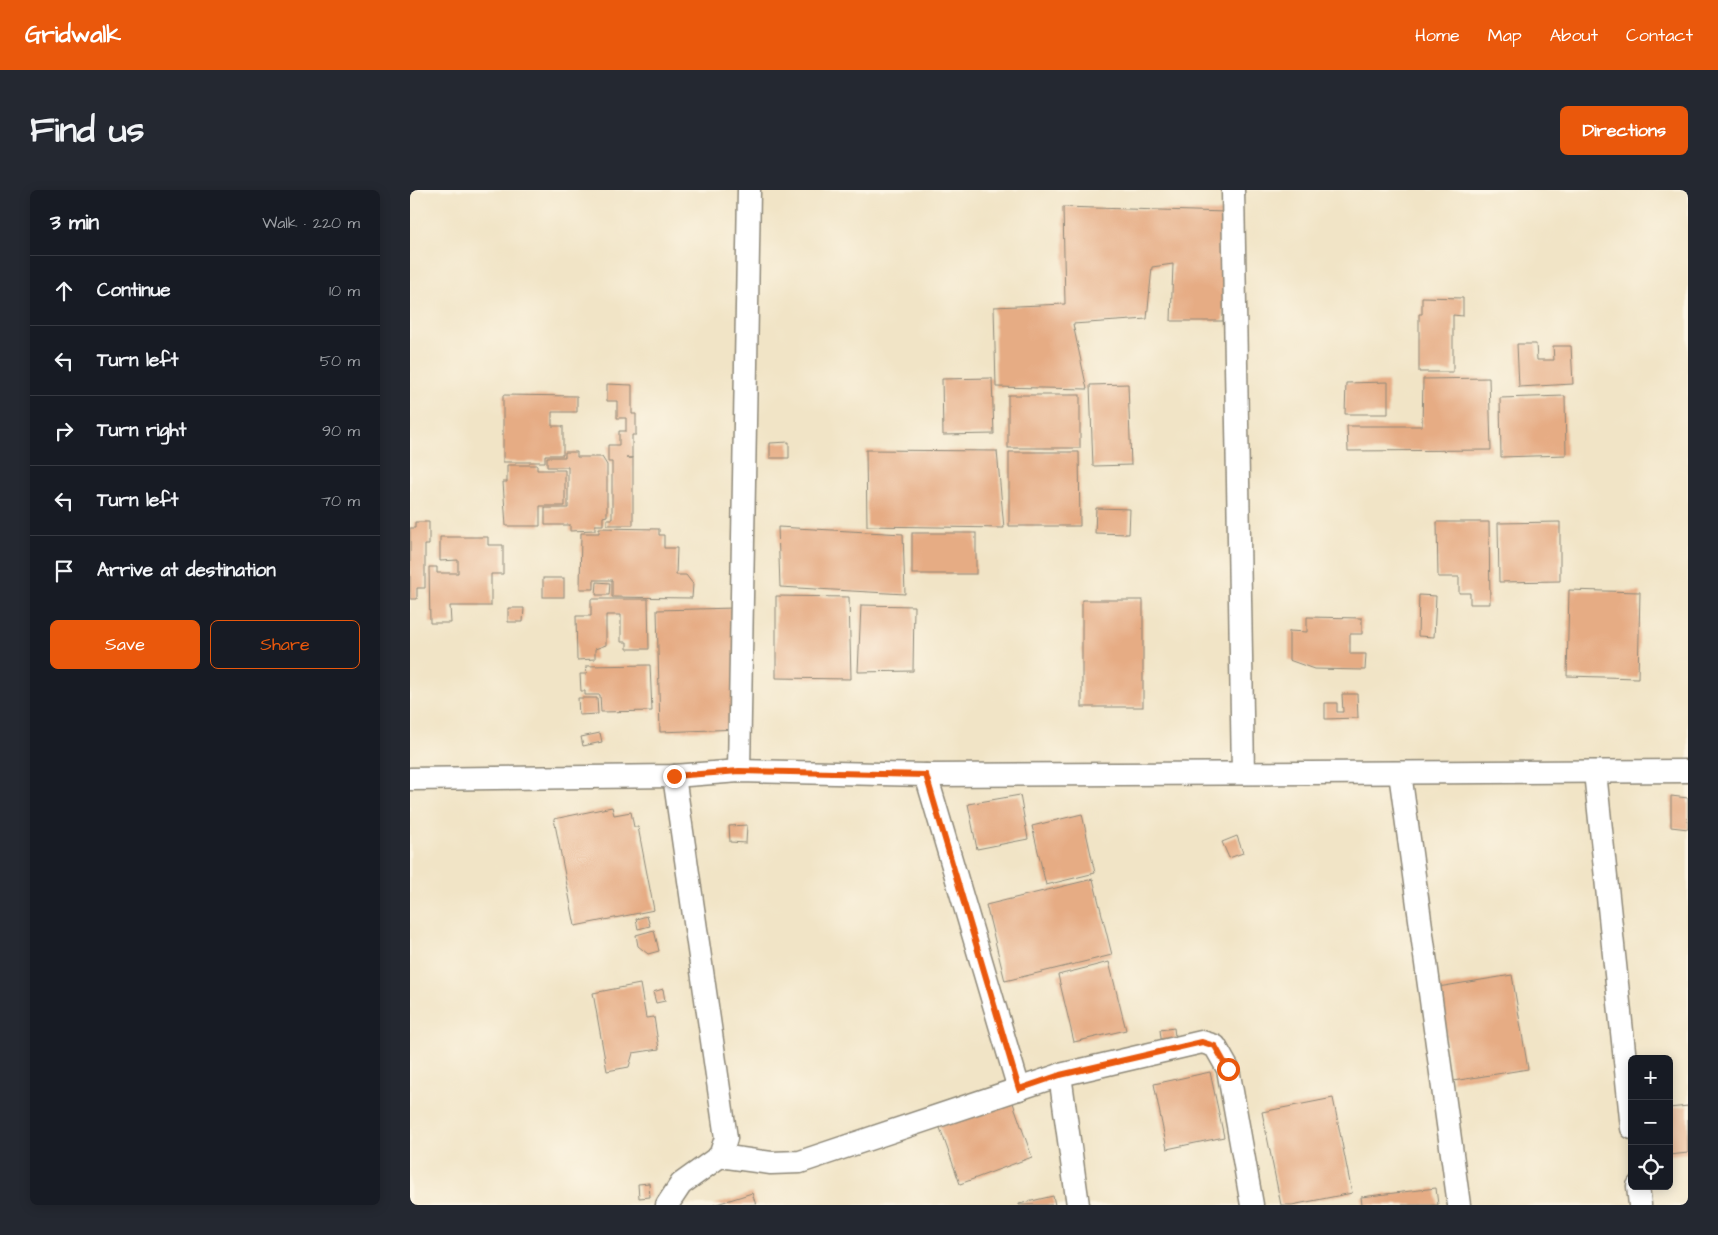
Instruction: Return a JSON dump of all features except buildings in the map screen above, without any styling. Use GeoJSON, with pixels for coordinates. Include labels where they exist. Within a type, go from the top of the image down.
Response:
{"type":"FeatureCollection","features":[{"type":"Feature","properties":{"kind":"street"},"geometry":{"type":"LineString","coordinates":[[739,771],[748,190]]}},
{"type":"Feature","properties":{"kind":"street"},"geometry":{"type":"LineString","coordinates":[[1233,190],[1243,773]]}},
{"type":"Feature","properties":{"kind":"street"},"geometry":{"type":"LineString","coordinates":[[410,779],[674,776],[739,771],[926,775],[1688,771]]}},
{"type":"Feature","properties":{"kind":"street"},"geometry":{"type":"LineString","coordinates":[[1595,772],[1629,1100]]}},
{"type":"Feature","properties":{"kind":"street"},"geometry":{"type":"LineString","coordinates":[[1400,773],[1459,1205]]}},
{"type":"Feature","properties":{"kind":"street"},"geometry":{"type":"LineString","coordinates":[[926,775],[1019,1089]]}},
{"type":"Feature","properties":{"kind":"street"},"geometry":{"type":"LineString","coordinates":[[667,1205],[681,1184],[720,1156],[726,1138],[674,776]]}},
{"type":"Feature","properties":{"kind":"street"},"geometry":{"type":"LineString","coordinates":[[720,1156],[771,1163],[800,1162],[1060,1075],[1202,1042],[1215,1046],[1228,1069],[1252,1205]]}},
{"type":"Feature","properties":{"kind":"street"},"geometry":{"type":"LineString","coordinates":[[1060,1075],[1078,1205]]}},
{"type":"Feature","properties":{"kind":"street"},"geometry":{"type":"LineString","coordinates":[[1638,1190],[1640,1205]]}},
{"type":"Feature","properties":{"kind":"route"},"geometry":{"type":"LineString","coordinates":[[674,776],[739,771],[926,775],[1019,1089],[1060,1075],[1202,1042],[1215,1046],[1228,1069]]}}]}
